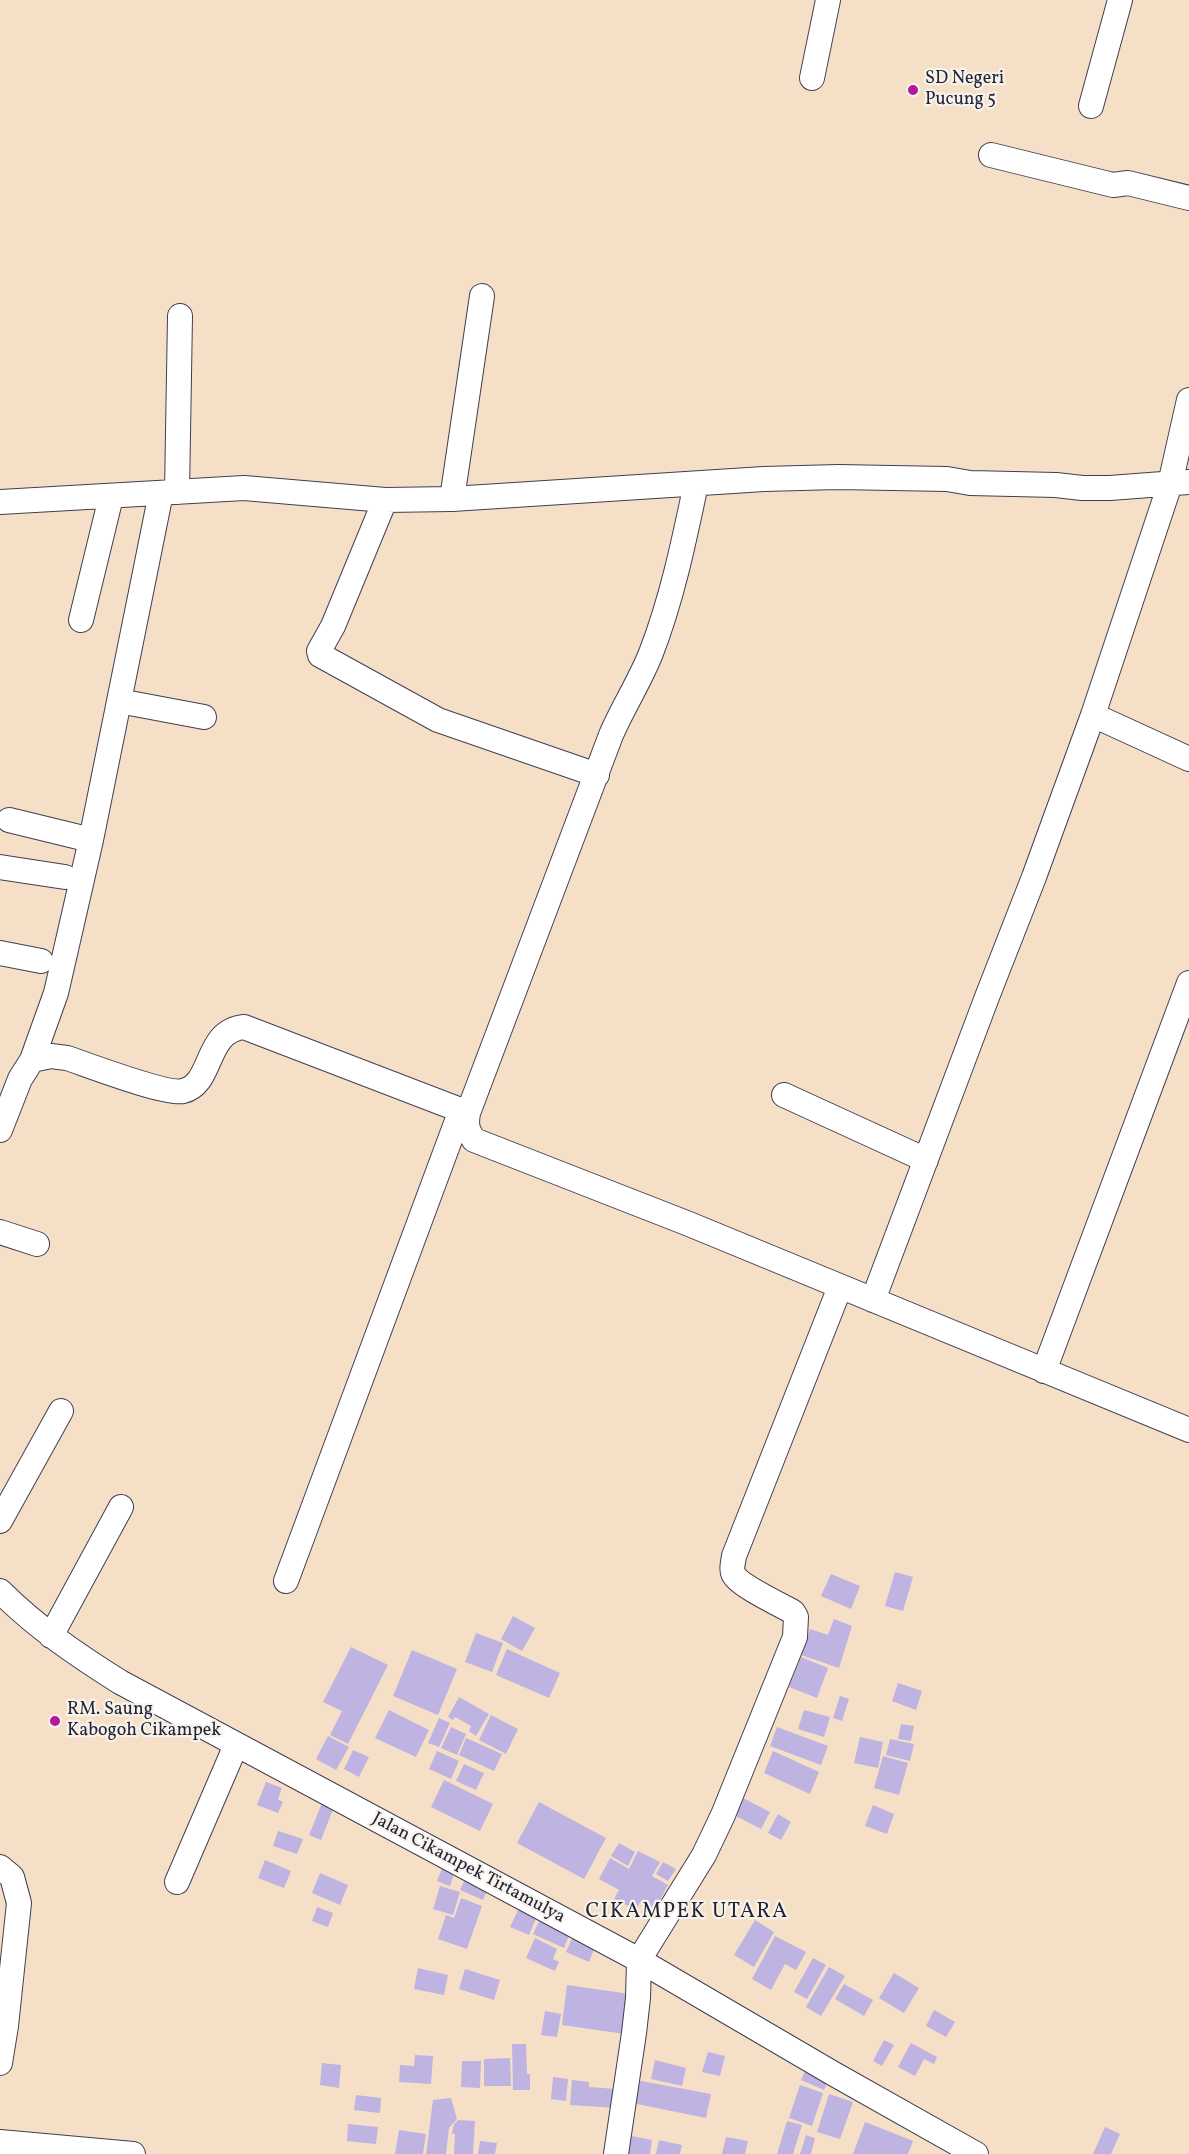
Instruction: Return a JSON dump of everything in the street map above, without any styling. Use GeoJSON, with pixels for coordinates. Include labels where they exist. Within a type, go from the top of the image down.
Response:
{"type":"FeatureCollection","features":[{"type":"Feature","properties":{"kind":"street"},"geometry":{"type":"LineString","coordinates":[[812,78],[828,0]]}},
{"type":"Feature","properties":{"kind":"street"},"geometry":{"type":"LineString","coordinates":[[1091,106],[1120,0]]}},
{"type":"Feature","properties":{"kind":"street"},"geometry":{"type":"LineString","coordinates":[[991,155],[1113,185],[1128,183],[1189,198]]}},
{"type":"Feature","properties":{"kind":"street"},"geometry":{"type":"LineString","coordinates":[[452,499],[482,296]]}},
{"type":"Feature","properties":{"kind":"street"},"geometry":{"type":"LineString","coordinates":[[0,1130],[20,1079],[32,1060],[56,993],[91,840],[119,701],[169,492],[180,316]]}},
{"type":"Feature","properties":{"kind":"street"},"geometry":{"type":"LineString","coordinates":[[873,1300],[1034,877],[1180,483],[1189,400]]}},
{"type":"Feature","properties":{"kind":"street"},"geometry":{"type":"LineString","coordinates":[[0,502],[243,488],[385,500],[452,499],[764,479],[838,477],[947,479],[970,483],[1056,485],[1082,488],[1180,483]]}},
{"type":"Feature","properties":{"kind":"street"},"geometry":{"type":"LineString","coordinates":[[286,1581],[465,1111],[621,712],[650,654],[675,576],[696,484]]}},
{"type":"Feature","properties":{"kind":"street"},"geometry":{"type":"LineString","coordinates":[[81,620],[111,497]]}},
{"type":"Feature","properties":{"kind":"street"},"geometry":{"type":"LineString","coordinates":[[385,500],[320,655],[438,720],[597,775]]}},
{"type":"Feature","properties":{"kind":"street"},"geometry":{"type":"LineString","coordinates":[[119,701],[204,717]]}},
{"type":"Feature","properties":{"kind":"street"},"geometry":{"type":"LineString","coordinates":[[1093,715],[1189,759]]}},
{"type":"Feature","properties":{"kind":"street"},"geometry":{"type":"LineString","coordinates":[[9,820],[91,840]]}},
{"type":"Feature","properties":{"kind":"street"},"geometry":{"type":"LineString","coordinates":[[0,867],[65,877]]}},
{"type":"Feature","properties":{"kind":"street"},"geometry":{"type":"LineString","coordinates":[[1,958],[41,961]]}},
{"type":"Feature","properties":{"kind":"street"},"geometry":{"type":"LineString","coordinates":[[1044,1371],[1189,982]]}},
{"type":"Feature","properties":{"kind":"street"},"geometry":{"type":"LineString","coordinates":[[32,1060],[51,1056],[67,1058],[166,1091],[185,1091],[198,1082],[221,1036],[235,1028],[244,1027],[465,1111]]}},
{"type":"Feature","properties":{"kind":"street"},"geometry":{"type":"LineString","coordinates":[[784,1095],[926,1160]]}},
{"type":"Feature","properties":{"kind":"street"},"geometry":{"type":"LineString","coordinates":[[465,1111],[468,1131],[474,1140],[689,1224],[1189,1431]]}},
{"type":"Feature","properties":{"kind":"street"},"geometry":{"type":"LineString","coordinates":[[0,1232],[37,1244]]}},
{"type":"Feature","properties":{"kind":"street"},"geometry":{"type":"LineString","coordinates":[[616,2154],[635,2021],[639,1960],[704,1856],[756,1738],[795,1637],[796,1617],[793,1612],[742,1583],[734,1575],[734,1556],[840,1287]]}},
{"type":"Feature","properties":{"kind":"street"},"geometry":{"type":"LineString","coordinates":[[0,1521],[61,1411]]}},
{"type":"Feature","properties":{"kind":"street"},"geometry":{"type":"LineString","coordinates":[[51,1636],[122,1507]]}},
{"type":"Feature","properties":{"kind":"street","name":"Jalan Cikampek Tirtamulya"},"geometry":{"type":"LineString","coordinates":[[0,1591],[51,1636],[120,1682],[639,1960],[976,2154]]}},
{"type":"Feature","properties":{"kind":"street"},"geometry":{"type":"LineString","coordinates":[[177,1882],[236,1746]]}},
{"type":"Feature","properties":{"kind":"street"},"geometry":{"type":"LineString","coordinates":[[0,1867],[12,1877],[19,1903],[0,2063]]}},
{"type":"Feature","properties":{"kind":"street"},"geometry":{"type":"LineString","coordinates":[[0,2142],[73,2151],[133,2154]]}},
{"type":"Feature","properties":{"kind":"building"},"geometry":{"type":"Polygon","coordinates":[[[895,1572],[913,1577],[903,1611],[885,1606],[895,1572]]]}},
{"type":"Feature","properties":{"kind":"building"},"geometry":{"type":"Polygon","coordinates":[[[831,1574],[860,1586],[851,1609],[821,1596],[831,1574]]]}},
{"type":"Feature","properties":{"kind":"building"},"geometry":{"type":"Polygon","coordinates":[[[513,1616],[535,1628],[522,1651],[501,1639],[513,1616]]]}},
{"type":"Feature","properties":{"kind":"building"},"geometry":{"type":"Polygon","coordinates":[[[834,1619],[852,1626],[839,1668],[801,1655],[810,1629],[828,1635],[834,1619]]]}},
{"type":"Feature","properties":{"kind":"building"},"geometry":{"type":"Polygon","coordinates":[[[476,1633],[503,1643],[492,1672],[465,1662],[476,1633]]]}},
{"type":"Feature","properties":{"kind":"building"},"geometry":{"type":"Polygon","coordinates":[[[351,1647],[388,1665],[348,1744],[330,1735],[342,1711],[323,1702],[351,1647]]]}},
{"type":"Feature","properties":{"kind":"building"},"geometry":{"type":"Polygon","coordinates":[[[507,1649],[560,1673],[549,1698],[496,1675],[507,1649]]]}},
{"type":"Feature","properties":{"kind":"building"},"geometry":{"type":"Polygon","coordinates":[[[412,1650],[457,1669],[438,1715],[393,1696],[412,1650]]]}},
{"type":"Feature","properties":{"kind":"building"},"geometry":{"type":"Polygon","coordinates":[[[801,1657],[828,1668],[817,1698],[789,1687],[801,1657]]]}},
{"type":"Feature","properties":{"kind":"building"},"geometry":{"type":"Polygon","coordinates":[[[898,1683],[922,1691],[916,1710],[892,1701],[898,1683]]]}},
{"type":"Feature","properties":{"kind":"building"},"geometry":{"type":"Polygon","coordinates":[[[840,1696],[849,1699],[842,1721],[833,1718],[840,1696]]]}},
{"type":"Feature","properties":{"kind":"building"},"geometry":{"type":"Polygon","coordinates":[[[459,1697],[489,1714],[476,1736],[469,1731],[471,1726],[455,1717],[453,1720],[448,1717],[459,1697]]]}},
{"type":"Feature","properties":{"kind":"building"},"geometry":{"type":"Polygon","coordinates":[[[389,1710],[429,1730],[416,1757],[375,1738],[389,1710]]]}},
{"type":"Feature","properties":{"kind":"building"},"geometry":{"type":"Polygon","coordinates":[[[804,1710],[830,1717],[824,1737],[798,1729],[804,1710]]]}},
{"type":"Feature","properties":{"kind":"building"},"geometry":{"type":"Polygon","coordinates":[[[491,1715],[518,1729],[506,1754],[479,1740],[491,1715]]]}},
{"type":"Feature","properties":{"kind":"building"},"geometry":{"type":"Polygon","coordinates":[[[439,1718],[450,1723],[439,1747],[428,1743],[439,1718]]]}},
{"type":"Feature","properties":{"kind":"building"},"geometry":{"type":"Polygon","coordinates":[[[901,1724],[914,1726],[911,1741],[898,1739],[901,1724]]]}},
{"type":"Feature","properties":{"kind":"building"},"geometry":{"type":"Polygon","coordinates":[[[451,1727],[466,1734],[457,1755],[441,1748],[451,1727]]]}},
{"type":"Feature","properties":{"kind":"building"},"geometry":{"type":"Polygon","coordinates":[[[777,1727],[828,1746],[821,1765],[770,1746],[777,1727]]]}},
{"type":"Feature","properties":{"kind":"building"},"geometry":{"type":"Polygon","coordinates":[[[328,1736],[349,1747],[336,1770],[316,1759],[328,1736]]]}},
{"type":"Feature","properties":{"kind":"building"},"geometry":{"type":"Polygon","coordinates":[[[860,1737],[883,1742],[878,1768],[854,1763],[860,1737]]]}},
{"type":"Feature","properties":{"kind":"building"},"geometry":{"type":"Polygon","coordinates":[[[466,1738],[502,1754],[494,1771],[459,1755],[466,1738]]]}},
{"type":"Feature","properties":{"kind":"building"},"geometry":{"type":"Polygon","coordinates":[[[890,1739],[914,1744],[910,1761],[886,1755],[890,1739]]]}},
{"type":"Feature","properties":{"kind":"building"},"geometry":{"type":"Polygon","coordinates":[[[353,1750],[369,1757],[359,1777],[344,1769],[353,1750]]]}},
{"type":"Feature","properties":{"kind":"building"},"geometry":{"type":"Polygon","coordinates":[[[437,1751],[459,1761],[451,1779],[429,1769],[437,1751]]]}},
{"type":"Feature","properties":{"kind":"building"},"geometry":{"type":"Polygon","coordinates":[[[773,1751],[819,1772],[810,1794],[764,1773],[773,1751]]]}},
{"type":"Feature","properties":{"kind":"building"},"geometry":{"type":"Polygon","coordinates":[[[883,1756],[908,1763],[899,1795],[874,1788],[883,1756]]]}},
{"type":"Feature","properties":{"kind":"building"},"geometry":{"type":"Polygon","coordinates":[[[464,1764],[484,1773],[476,1790],[456,1781],[464,1764]]]}},
{"type":"Feature","properties":{"kind":"building"},"geometry":{"type":"Polygon","coordinates":[[[444,1780],[493,1804],[480,1831],[431,1807],[444,1780]]]}},
{"type":"Feature","properties":{"kind":"building"},"geometry":{"type":"Polygon","coordinates":[[[266,1782],[282,1788],[278,1799],[283,1802],[278,1813],[257,1805],[266,1782]]]}},
{"type":"Feature","properties":{"kind":"building"},"geometry":{"type":"Polygon","coordinates":[[[743,1798],[770,1812],[761,1829],[734,1815],[743,1798]]]}},
{"type":"Feature","properties":{"kind":"building"},"geometry":{"type":"Polygon","coordinates":[[[539,1802],[606,1838],[584,1879],[517,1843],[539,1802]]]}},
{"type":"Feature","properties":{"kind":"building"},"geometry":{"type":"Polygon","coordinates":[[[322,1803],[334,1807],[321,1840],[309,1835],[322,1803]]]}},
{"type":"Feature","properties":{"kind":"building"},"geometry":{"type":"Polygon","coordinates":[[[873,1805],[894,1814],[887,1834],[865,1826],[873,1805]]]}},
{"type":"Feature","properties":{"kind":"building"},"geometry":{"type":"Polygon","coordinates":[[[778,1814],[791,1822],[781,1840],[768,1833],[778,1814]]]}},
{"type":"Feature","properties":{"kind":"building"},"geometry":{"type":"Polygon","coordinates":[[[278,1831],[303,1839],[297,1854],[273,1846],[278,1831]]]}},
{"type":"Feature","properties":{"kind":"building"},"geometry":{"type":"Polygon","coordinates":[[[619,1843],[635,1852],[628,1866],[611,1856],[619,1843]]]}},
{"type":"Feature","properties":{"kind":"building"},"geometry":{"type":"Polygon","coordinates":[[[638,1851],[660,1862],[652,1876],[668,1885],[655,1909],[641,1901],[636,1910],[614,1899],[619,1890],[599,1879],[610,1858],[629,1869],[638,1851]]]}},
{"type":"Feature","properties":{"kind":"building"},"geometry":{"type":"Polygon","coordinates":[[[265,1860],[291,1871],[284,1888],[258,1878],[265,1860]]]}},
{"type":"Feature","properties":{"kind":"building"},"geometry":{"type":"Polygon","coordinates":[[[663,1862],[676,1869],[668,1881],[656,1874],[663,1862]]]}},
{"type":"Feature","properties":{"kind":"building"},"geometry":{"type":"Polygon","coordinates":[[[443,1866],[455,1871],[450,1886],[437,1881],[443,1866]]]}},
{"type":"Feature","properties":{"kind":"building"},"geometry":{"type":"Polygon","coordinates":[[[320,1873],[348,1885],[340,1905],[312,1893],[320,1873]]]}},
{"type":"Feature","properties":{"kind":"building"},"geometry":{"type":"Polygon","coordinates":[[[466,1877],[489,1886],[483,1900],[460,1890],[466,1877]]]}},
{"type":"Feature","properties":{"kind":"building"},"geometry":{"type":"Polygon","coordinates":[[[440,1886],[460,1892],[453,1915],[433,1909],[440,1886]]]}},
{"type":"Feature","properties":{"kind":"building"},"geometry":{"type":"Polygon","coordinates":[[[461,1898],[482,1906],[467,1949],[438,1939],[446,1915],[454,1918],[461,1898]]]}},
{"type":"Feature","properties":{"kind":"building"},"geometry":{"type":"Polygon","coordinates":[[[317,1907],[333,1913],[328,1927],[312,1921],[317,1907]]]}},
{"type":"Feature","properties":{"kind":"building"},"geometry":{"type":"Polygon","coordinates":[[[519,1908],[537,1916],[529,1935],[510,1927],[519,1908]]]}},
{"type":"Feature","properties":{"kind":"building"},"geometry":{"type":"Polygon","coordinates":[[[541,1917],[571,1931],[564,1948],[533,1934],[541,1917]]]}},
{"type":"Feature","properties":{"kind":"building"},"geometry":{"type":"Polygon","coordinates":[[[755,1920],[774,1932],[754,1967],[734,1955],[755,1920]]]}},
{"type":"Feature","properties":{"kind":"building"},"geometry":{"type":"Polygon","coordinates":[[[575,1932],[597,1942],[589,1962],[566,1952],[575,1932]]]}},
{"type":"Feature","properties":{"kind":"building"},"geometry":{"type":"Polygon","coordinates":[[[775,1936],[806,1952],[796,1970],[785,1964],[771,1990],[752,1979],[775,1936]]]}},
{"type":"Feature","properties":{"kind":"building"},"geometry":{"type":"Polygon","coordinates":[[[535,1938],[557,1949],[553,1959],[559,1962],[555,1971],[526,1958],[535,1938]]]}},
{"type":"Feature","properties":{"kind":"building"},"geometry":{"type":"Polygon","coordinates":[[[813,1958],[826,1965],[807,1999],[794,1992],[813,1958]]]}},
{"type":"Feature","properties":{"kind":"building"},"geometry":{"type":"Polygon","coordinates":[[[829,1967],[845,1976],[821,2016],[806,2007],[829,1967]]]}},
{"type":"Feature","properties":{"kind":"building"},"geometry":{"type":"Polygon","coordinates":[[[418,1968],[448,1975],[444,1995],[414,1989],[418,1968]]]}},
{"type":"Feature","properties":{"kind":"building"},"geometry":{"type":"Polygon","coordinates":[[[465,1969],[500,1980],[494,2000],[459,1989],[465,1969]]]}},
{"type":"Feature","properties":{"kind":"building"},"geometry":{"type":"Polygon","coordinates":[[[894,1973],[919,1988],[904,2013],[879,1998],[894,1973]]]}},
{"type":"Feature","properties":{"kind":"building"},"geometry":{"type":"Polygon","coordinates":[[[844,1984],[873,2000],[864,2016],[835,1999],[844,1984]]]}},
{"type":"Feature","properties":{"kind":"building"},"geometry":{"type":"Polygon","coordinates":[[[567,1985],[630,1994],[625,2034],[562,2025],[567,1985]]]}},
{"type":"Feature","properties":{"kind":"building"},"geometry":{"type":"Polygon","coordinates":[[[934,2010],[955,2022],[946,2037],[926,2026],[934,2010]]]}},
{"type":"Feature","properties":{"kind":"building"},"geometry":{"type":"Polygon","coordinates":[[[545,2011],[561,2014],[557,2037],[541,2035],[545,2011]]]}},
{"type":"Feature","properties":{"kind":"building"},"geometry":{"type":"Polygon","coordinates":[[[884,2040],[894,2045],[882,2066],[873,2061],[884,2040]]]}},
{"type":"Feature","properties":{"kind":"building"},"geometry":{"type":"Polygon","coordinates":[[[911,2043],[937,2057],[934,2064],[924,2059],[915,2076],[898,2067],[911,2043]]]}},
{"type":"Feature","properties":{"kind":"building"},"geometry":{"type":"Polygon","coordinates":[[[512,2044],[526,2044],[530,2090],[513,2090],[512,2044]]]}},
{"type":"Feature","properties":{"kind":"building"},"geometry":{"type":"Polygon","coordinates":[[[708,2052],[725,2056],[720,2076],[702,2072],[708,2052]]]}},
{"type":"Feature","properties":{"kind":"building"},"geometry":{"type":"Polygon","coordinates":[[[415,2055],[433,2056],[431,2084],[399,2082],[400,2065],[414,2066],[415,2055]]]}},
{"type":"Feature","properties":{"kind":"building"},"geometry":{"type":"Polygon","coordinates":[[[510,2058],[511,2086],[484,2086],[484,2059],[510,2058]]]}},
{"type":"Feature","properties":{"kind":"building"},"geometry":{"type":"Polygon","coordinates":[[[655,2060],[686,2068],[682,2086],[651,2079],[655,2060]]]}},
{"type":"Feature","properties":{"kind":"building"},"geometry":{"type":"Polygon","coordinates":[[[462,2061],[481,2061],[480,2088],[461,2087],[462,2061]]]}},
{"type":"Feature","properties":{"kind":"building"},"geometry":{"type":"Polygon","coordinates":[[[322,2063],[341,2065],[339,2088],[320,2085],[322,2063]]]}},
{"type":"Feature","properties":{"kind":"building"},"geometry":{"type":"Polygon","coordinates":[[[808,2064],[831,2074],[824,2090],[801,2080],[808,2064]]]}},
{"type":"Feature","properties":{"kind":"building"},"geometry":{"type":"Polygon","coordinates":[[[553,2077],[568,2079],[566,2101],[551,2099],[553,2077]]]}},
{"type":"Feature","properties":{"kind":"building"},"geometry":{"type":"Polygon","coordinates":[[[572,2080],[589,2082],[589,2087],[616,2089],[615,2108],[570,2105],[572,2080]]]}},
{"type":"Feature","properties":{"kind":"building"},"geometry":{"type":"Polygon","coordinates":[[[636,2080],[711,2094],[706,2118],[632,2103],[636,2080]]]}},
{"type":"Feature","properties":{"kind":"building"},"geometry":{"type":"Polygon","coordinates":[[[800,2085],[823,2093],[812,2126],[789,2118],[800,2085]]]}},
{"type":"Feature","properties":{"kind":"building"},"geometry":{"type":"Polygon","coordinates":[[[829,2094],[853,2102],[840,2139],[817,2132],[829,2094]]]}},
{"type":"Feature","properties":{"kind":"building"},"geometry":{"type":"Polygon","coordinates":[[[356,2095],[381,2098],[380,2113],[354,2110],[356,2095]]]}},
{"type":"Feature","properties":{"kind":"building"},"geometry":{"type":"Polygon","coordinates":[[[451,2098],[457,2119],[449,2128],[446,2154],[426,2154],[433,2100],[451,2098]]]}},
{"type":"Feature","properties":{"kind":"building"},"geometry":{"type":"Polygon","coordinates":[[[458,2120],[475,2121],[473,2154],[454,2154],[455,2134],[452,2134],[454,2124],[458,2120]]]}},
{"type":"Feature","properties":{"kind":"building"},"geometry":{"type":"Polygon","coordinates":[[[787,2121],[802,2125],[793,2154],[777,2154],[787,2121]]]}},
{"type":"Feature","properties":{"kind":"building"},"geometry":{"type":"Polygon","coordinates":[[[865,2122],[913,2141],[908,2154],[853,2154],[865,2122]]]}},
{"type":"Feature","properties":{"kind":"building"},"geometry":{"type":"Polygon","coordinates":[[[348,2124],[378,2127],[376,2144],[347,2141],[348,2124]]]}},
{"type":"Feature","properties":{"kind":"building"},"geometry":{"type":"Polygon","coordinates":[[[1105,2127],[1120,2134],[1111,2154],[1093,2154],[1105,2127]]]}},
{"type":"Feature","properties":{"kind":"building"},"geometry":{"type":"Polygon","coordinates":[[[399,2130],[426,2134],[423,2154],[395,2154],[399,2130]]]}},
{"type":"Feature","properties":{"kind":"building"},"geometry":{"type":"Polygon","coordinates":[[[806,2135],[815,2138],[811,2154],[800,2154],[806,2135]]]}},
{"type":"Feature","properties":{"kind":"building"},"geometry":{"type":"Polygon","coordinates":[[[631,2136],[652,2140],[650,2154],[628,2154],[631,2136]]]}},
{"type":"Feature","properties":{"kind":"building"},"geometry":{"type":"Polygon","coordinates":[[[726,2137],[748,2141],[745,2154],[722,2154],[726,2137]]]}},
{"type":"Feature","properties":{"kind":"building"},"geometry":{"type":"Polygon","coordinates":[[[659,2140],[682,2145],[680,2154],[656,2154],[659,2140]]]}},
{"type":"Feature","properties":{"kind":"building"},"geometry":{"type":"Polygon","coordinates":[[[480,2141],[497,2143],[495,2154],[478,2154],[480,2141]]]}},
{"type":"Feature","properties":{"kind":"place","name":"SD Negeri Pucung 5"},"geometry":{"type":"Point","coordinates":[913,90]}},
{"type":"Feature","properties":{"kind":"place","name":"RM. Saung Kabogoh Cikampek"},"geometry":{"type":"Point","coordinates":[55,1721]}},
{"type":"Feature","properties":{"kind":"district","name":"CIKAMPEK UTARA"},"geometry":{"type":"Point","coordinates":[687,1913]}}]}
